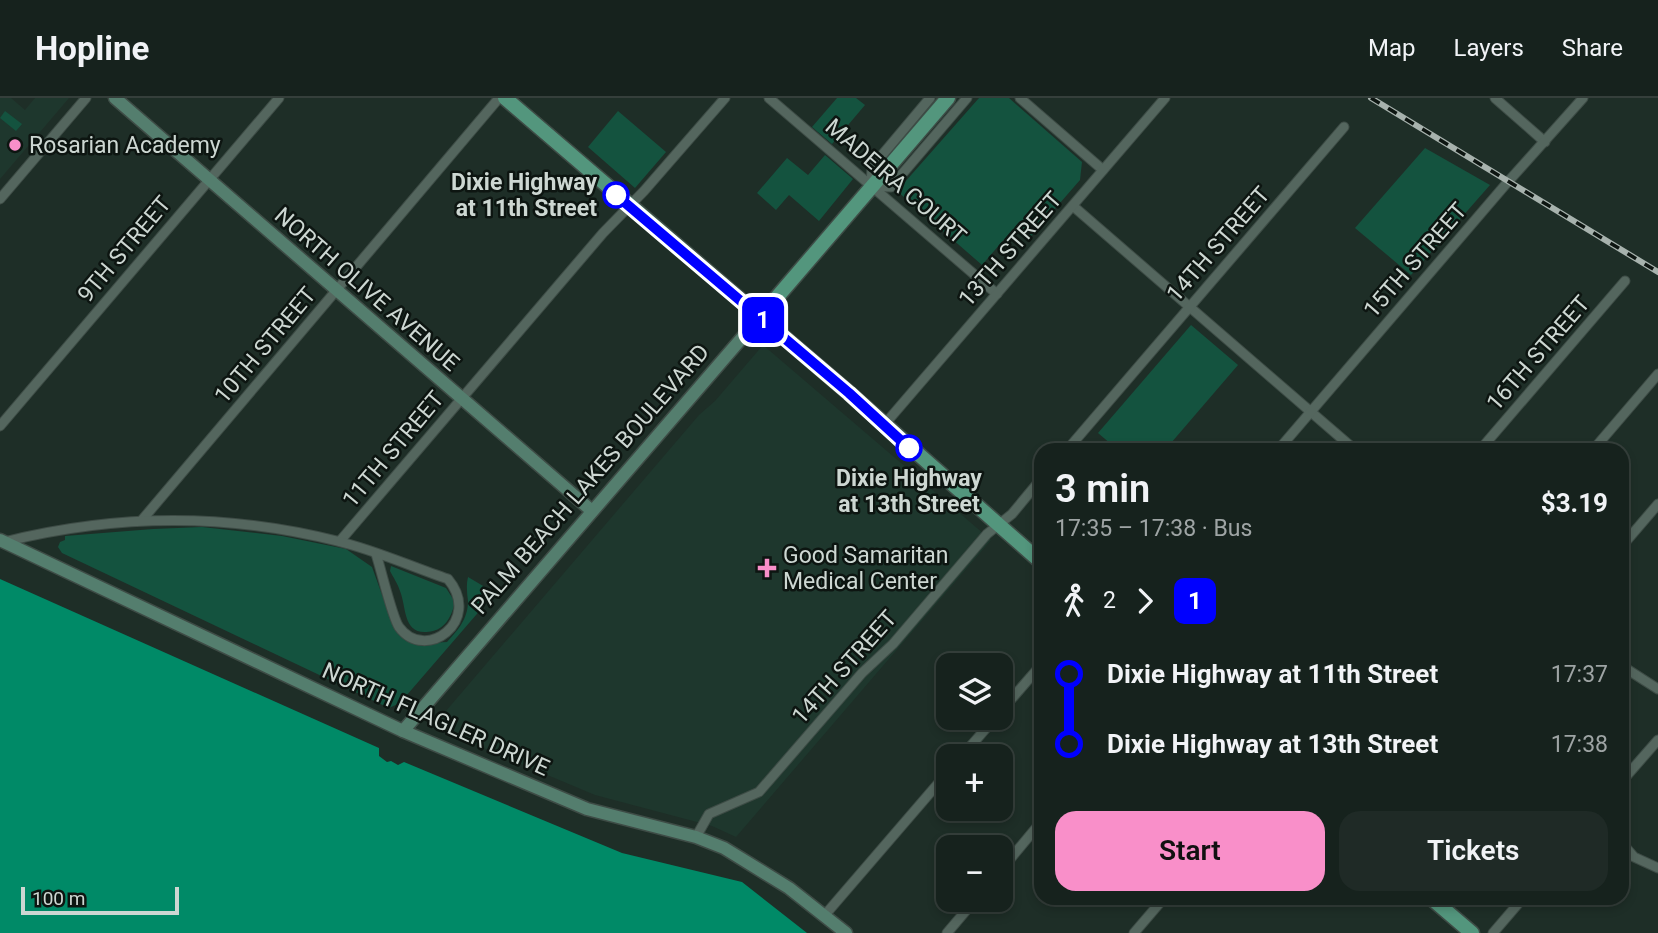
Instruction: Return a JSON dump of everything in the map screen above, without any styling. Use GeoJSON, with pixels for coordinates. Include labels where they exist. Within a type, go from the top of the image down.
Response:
{"type":"FeatureCollection","features":[{"type":"Feature","properties":{"kind":"main road"},"geometry":{"type":"LineString","coordinates":[[505,98],[1034,556]]}},
{"type":"Feature","properties":{"kind":"main road","name":"PALM BEACH LAKES BOULEVARD"},"geometry":{"type":"LineString","coordinates":[[760,317],[948,98]]}},
{"type":"Feature","properties":{"kind":"main road"},"geometry":{"type":"LineString","coordinates":[[1438,905],[1472,933]]}},
{"type":"Feature","properties":{"kind":"street"},"geometry":{"type":"LineString","coordinates":[[0,199],[86,98]]}},
{"type":"Feature","properties":{"kind":"street","name":"NORTH OLIVE AVENUE"},"geometry":{"type":"LineString","coordinates":[[115,98],[592,511]]}},
{"type":"Feature","properties":{"kind":"street","name":"9TH STREET"},"geometry":{"type":"LineString","coordinates":[[0,426],[279,98]]}},
{"type":"Feature","properties":{"kind":"street","name":"10TH STREET"},"geometry":{"type":"LineString","coordinates":[[142,520],[499,98]]}},
{"type":"Feature","properties":{"kind":"street","name":"11TH STREET"},"geometry":{"type":"LineString","coordinates":[[340,541],[461,398],[725,98]]}},
{"type":"Feature","properties":{"kind":"street","name":"MADEIRA COURT"},"geometry":{"type":"LineString","coordinates":[[769,98],[997,294]]}},
{"type":"Feature","properties":{"kind":"street"},"geometry":{"type":"LineString","coordinates":[[930,98],[872,167],[872,186],[891,187],[967,98]]}},
{"type":"Feature","properties":{"kind":"street"},"geometry":{"type":"LineString","coordinates":[[1020,98],[1104,170]]}},
{"type":"Feature","properties":{"kind":"street","name":"13TH STREET"},"geometry":{"type":"LineString","coordinates":[[884,425],[1165,98]]}},
{"type":"Feature","properties":{"kind":"street"},"geometry":{"type":"LineString","coordinates":[[1494,98],[1545,142]]}},
{"type":"Feature","properties":{"kind":"street","name":"15TH STREET"},"geometry":{"type":"LineString","coordinates":[[1284,443],[1583,98]]}},
{"type":"Feature","properties":{"kind":"street","name":"14TH STREET"},"geometry":{"type":"LineString","coordinates":[[1073,443],[1344,127]]}},
{"type":"Feature","properties":{"kind":"street"},"geometry":{"type":"LineString","coordinates":[[1073,206],[1347,443]]}},
{"type":"Feature","properties":{"kind":"street","name":"16TH STREET"},"geometry":{"type":"LineString","coordinates":[[1486,443],[1625,281]]}},
{"type":"Feature","properties":{"kind":"street","name":"PALM BEACH LAKES BOULEVARD"},"geometry":{"type":"LineString","coordinates":[[403,731],[760,317]]}},
{"type":"Feature","properties":{"kind":"street"},"geometry":{"type":"LineString","coordinates":[[1598,443],[1658,374]]}},
{"type":"Feature","properties":{"kind":"street","name":"14TH STREET"},"geometry":{"type":"LineString","coordinates":[[696,837],[709,814],[759,792],[862,673],[894,643],[997,524],[1012,514],[1034,487]]}},
{"type":"Feature","properties":{"kind":"street"},"geometry":{"type":"LineString","coordinates":[[1629,538],[1658,504]]}},
{"type":"Feature","properties":{"kind":"street","name":"NORTH FLAGLER DRIVE"},"geometry":{"type":"LineString","coordinates":[[2,541],[73,527],[142,520],[194,520],[260,525],[340,541],[448,579],[457,591],[460,605],[458,619],[448,632],[426,640],[410,636],[399,626],[376,554]]}},
{"type":"Feature","properties":{"kind":"street","name":"NORTH FLAGLER DRIVE"},"geometry":{"type":"LineString","coordinates":[[2,541],[403,731],[586,809],[696,837],[724,848],[759,868],[846,933]]}},
{"type":"Feature","properties":{"kind":"street"},"geometry":{"type":"LineString","coordinates":[[1629,670],[1658,689]]}},
{"type":"Feature","properties":{"kind":"street"},"geometry":{"type":"LineString","coordinates":[[1013,697],[1034,672]]}},
{"type":"Feature","properties":{"kind":"street"},"geometry":{"type":"LineString","coordinates":[[972,744],[985,730]]}},
{"type":"Feature","properties":{"kind":"street"},"geometry":{"type":"LineString","coordinates":[[1629,772],[1658,740]]}},
{"type":"Feature","properties":{"kind":"street"},"geometry":{"type":"LineString","coordinates":[[824,916],[936,786]]}},
{"type":"Feature","properties":{"kind":"street"},"geometry":{"type":"LineString","coordinates":[[1013,856],[1034,830]]}},
{"type":"Feature","properties":{"kind":"street"},"geometry":{"type":"LineString","coordinates":[[1629,851],[1634,857],[1658,869]]}},
{"type":"Feature","properties":{"kind":"street"},"geometry":{"type":"LineString","coordinates":[[1134,933],[1158,905]]}},
{"type":"Feature","properties":{"kind":"street"},"geometry":{"type":"LineString","coordinates":[[1493,933],[1517,905]]}},
{"type":"Feature","properties":{"kind":"street"},"geometry":{"type":"LineString","coordinates":[[947,933],[965,912]]}},
{"type":"Feature","properties":{"kind":"shaded area","name":"Rosarian Academy"},"geometry":{"type":"Polygon","coordinates":[[[0,98],[11,98],[25,110],[35,98],[69,98],[0,179],[0,98]]]}},
{"type":"Feature","properties":{"kind":"shaded area"},"geometry":{"type":"Polygon","coordinates":[[[837,98],[856,98],[865,105],[832,144],[812,127],[837,98]]]}},
{"type":"Feature","properties":{"kind":"shaded area"},"geometry":{"type":"Polygon","coordinates":[[[979,98],[1009,98],[1082,162],[1080,180],[1027,241],[1013,229],[982,265],[897,191],[979,98]]]}},
{"type":"Feature","properties":{"kind":"shaded area"},"geometry":{"type":"Polygon","coordinates":[[[5,111],[22,124],[16,131],[0,118],[5,111]]]}},
{"type":"Feature","properties":{"kind":"shaded area"},"geometry":{"type":"Polygon","coordinates":[[[618,111],[666,152],[635,188],[588,147],[618,111]]]}},
{"type":"Feature","properties":{"kind":"shaded area"},"geometry":{"type":"Polygon","coordinates":[[[1425,148],[1490,185],[1411,275],[1355,228],[1425,148]]]}},
{"type":"Feature","properties":{"kind":"shaded area"},"geometry":{"type":"Polygon","coordinates":[[[825,155],[853,179],[819,221],[789,195],[776,210],[757,193],[787,158],[808,175],[825,155]]]}},
{"type":"Feature","properties":{"kind":"shaded area"},"geometry":{"type":"Polygon","coordinates":[[[1191,325],[1238,365],[1171,443],[1110,443],[1098,433],[1191,325]]]}},
{"type":"Feature","properties":{"kind":"shaded area","name":"Good Samaritan Medical Center"},"geometry":{"type":"Polygon","coordinates":[[[763,345],[991,540],[736,837],[712,826],[595,795],[445,732],[440,726],[440,718],[699,415],[715,401],[763,345]]]}},
{"type":"Feature","properties":{"kind":"shaded area"},"geometry":{"type":"Polygon","coordinates":[[[202,527],[282,536],[346,549],[372,567],[394,628],[413,644],[447,642],[455,633],[466,613],[468,577],[495,593],[400,703],[389,708],[62,553],[58,547],[60,542],[65,540],[65,536],[202,527]]]}},
{"type":"Feature","properties":{"kind":"shaded area"},"geometry":{"type":"Polygon","coordinates":[[[391,566],[446,588],[455,602],[442,627],[423,632],[411,626],[399,588],[390,571],[391,566]]]}},
{"type":"Feature","properties":{"kind":"shaded area"},"geometry":{"type":"Polygon","coordinates":[[[0,579],[379,748],[379,756],[387,762],[398,765],[404,762],[622,853],[742,882],[807,933],[0,933],[0,579]]]}},
{"type":"Feature","properties":{"kind":"railway"},"geometry":{"type":"LineString","coordinates":[[1371,98],[1658,272]]}},
{"type":"Feature","properties":{"kind":"bus line","name":"1"},"geometry":{"type":"LineString","coordinates":[[616,195],[849,393],[909,448]]}},
{"type":"Feature","properties":{"kind":"place","name":"Rosarian Academy"},"geometry":{"type":"Point","coordinates":[15,145]}},
{"type":"Feature","properties":{"kind":"place","name":"Dixie Highway at 11th Street"},"geometry":{"type":"Point","coordinates":[616,195]}},
{"type":"Feature","properties":{"kind":"place","name":"Dixie Highway at 13th Street"},"geometry":{"type":"Point","coordinates":[909,448]}},
{"type":"Feature","properties":{"kind":"place","name":"Good Samaritan Medical Center"},"geometry":{"type":"Point","coordinates":[767,568]}}]}
